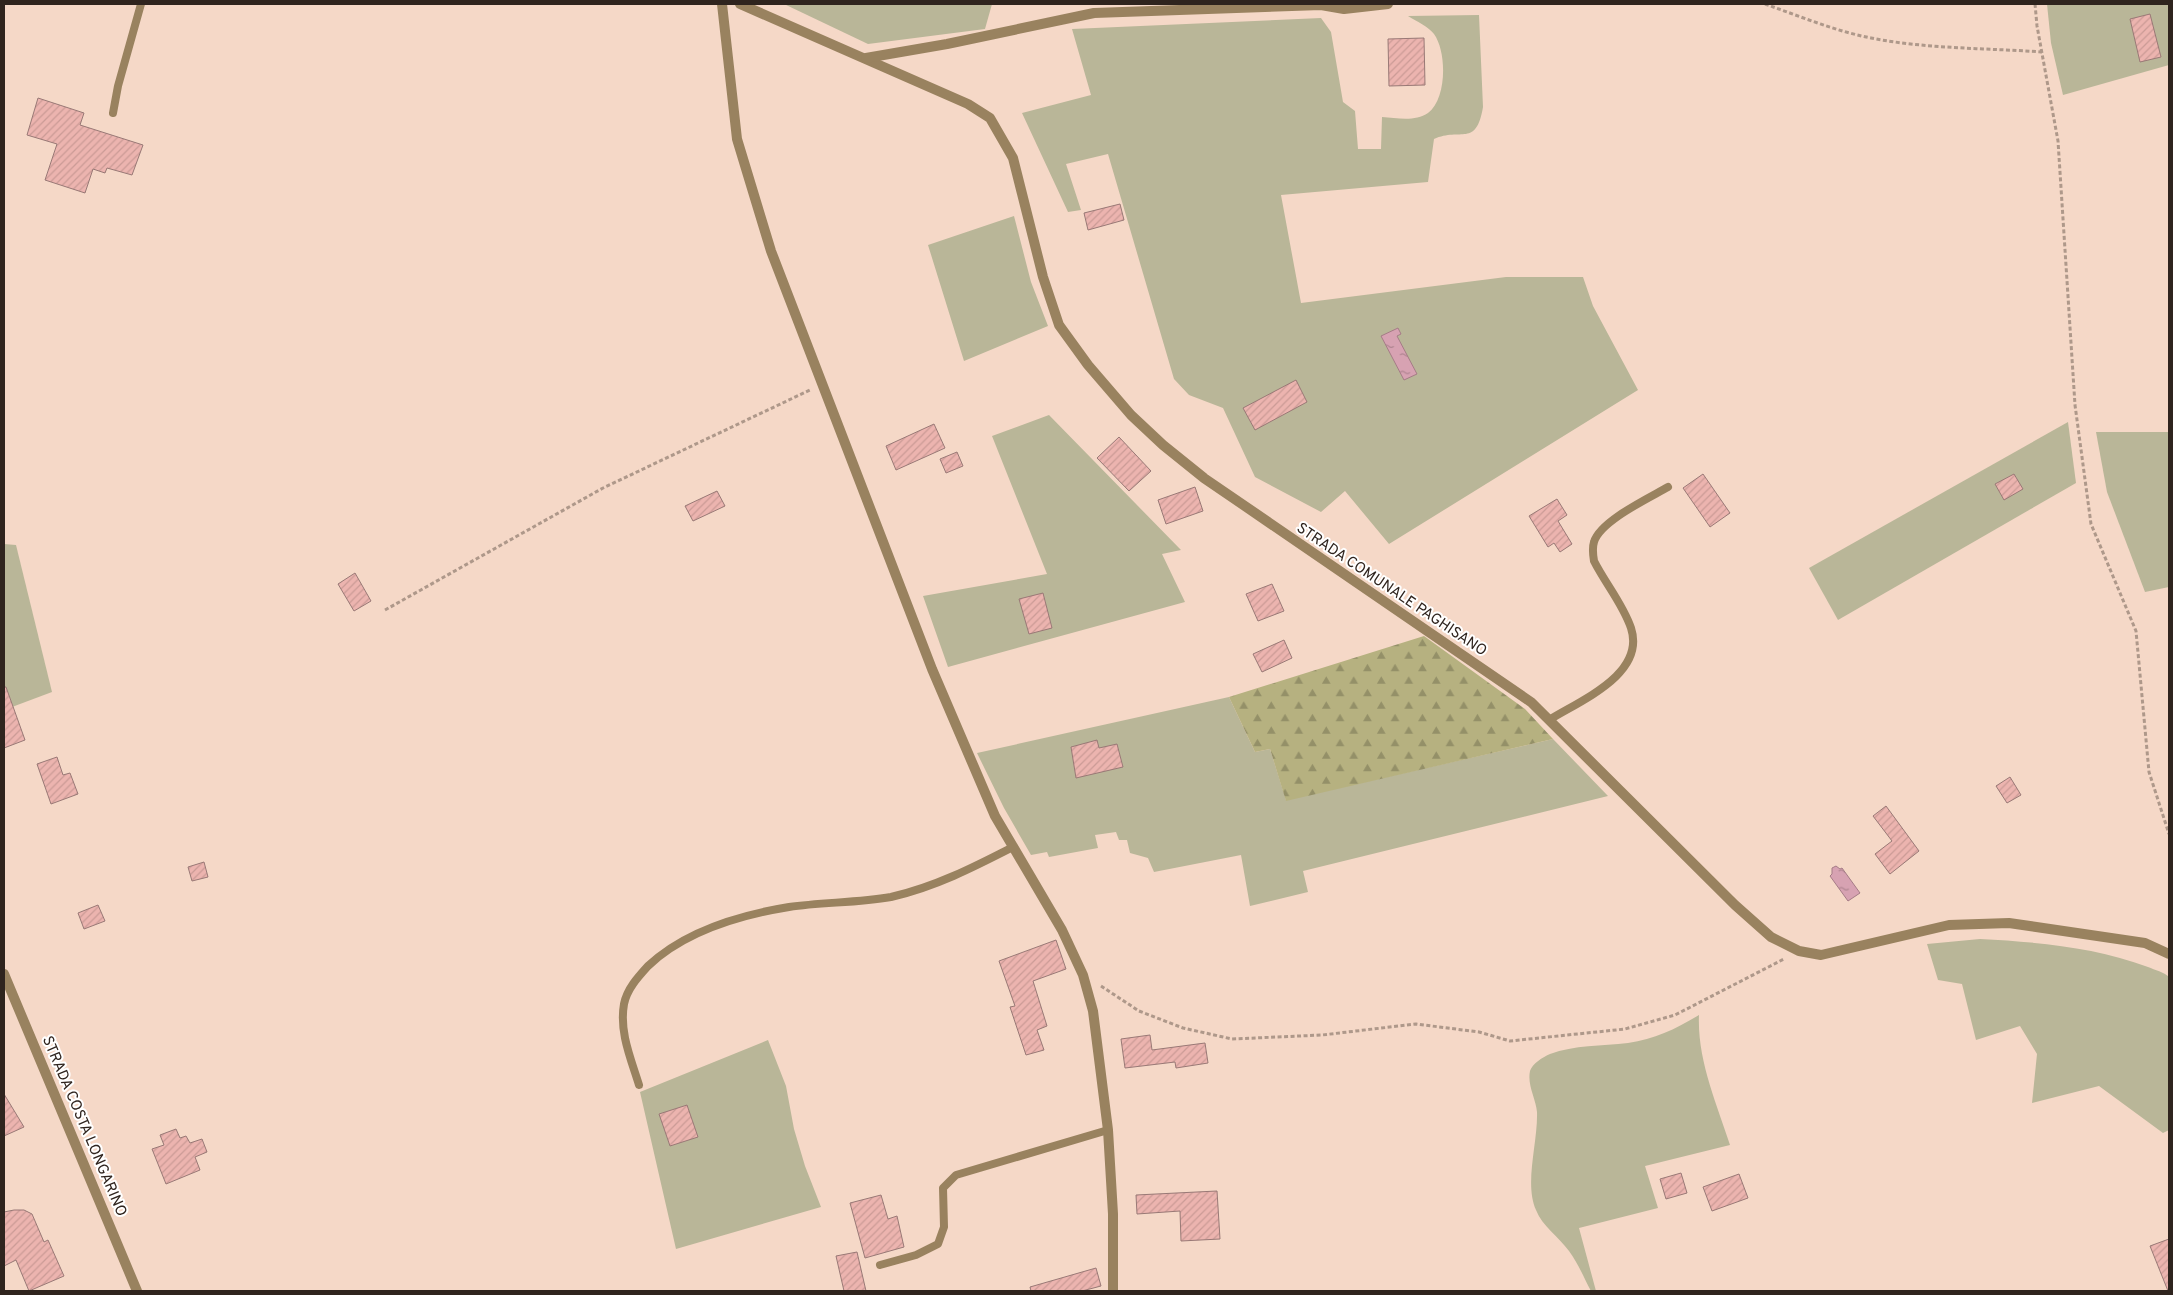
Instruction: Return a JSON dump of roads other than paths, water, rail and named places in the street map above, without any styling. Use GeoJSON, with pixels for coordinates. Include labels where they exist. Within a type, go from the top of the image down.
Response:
{"type":"FeatureCollection","features":[{"type":"Feature","properties":{"kind":"street"},"geometry":{"type":"LineString","coordinates":[[722,4],[737,139],[771,251],[932,669],[995,816],[1062,930],[1083,975],[1093,1011],[1108,1130],[1113,1214],[1113,1291]]}},
{"type":"Feature","properties":{"kind":"street","name":"STRADA COMUNALE PAGHISANO"},"geometry":{"type":"LineString","coordinates":[[740,4],[968,104],[990,118],[1012,158],[1043,277],[1060,325],[1088,365],[1131,416],[1204,478],[1531,702],[1735,905],[1772,936],[1800,951],[1821,955],[1949,925],[2008,923],[2145,943],[2169,954]]}},
{"type":"Feature","properties":{"kind":"street"},"geometry":{"type":"LineString","coordinates":[[866,58],[946,44],[1094,13],[1321,5],[1344,9],[1388,4]]}},
{"type":"Feature","properties":{"kind":"street","name":"STRADA COSTA LONGARINO"},"geometry":{"type":"LineString","coordinates":[[4,974],[137,1291]]}},
{"type":"Feature","properties":{"kind":"lane"},"geometry":{"type":"LineString","coordinates":[[113,113],[120,79],[141,4]]}},
{"type":"Feature","properties":{"kind":"lane"},"geometry":{"type":"LineString","coordinates":[[1549,720],[1610,681],[1630,660],[1633,645],[1631,628],[1594,561],[1592,554],[1594,540],[1606,525],[1668,487]]}},
{"type":"Feature","properties":{"kind":"lane"},"geometry":{"type":"LineString","coordinates":[[639,1085],[624,1034],[624,1003],[628,991],[639,975],[673,946],[708,929],[746,916],[790,907],[869,900],[931,886],[971,869],[1013,847]]}},
{"type":"Feature","properties":{"kind":"lane"},"geometry":{"type":"LineString","coordinates":[[880,1265],[916,1255],[938,1244],[944,1228],[943,1188],[956,1175],[1108,1130]]}},
{"type":"Feature","properties":{"kind":"water"},"geometry":{"type":"Polygon","coordinates":[[[1398,328],[1401,334],[1397,336],[1417,374],[1404,380],[1381,336],[1398,328]]]}},
{"type":"Feature","properties":{"kind":"water"},"geometry":{"type":"Polygon","coordinates":[[[1836,866],[1840,869],[1842,868],[1860,893],[1848,901],[1830,876],[1832,868],[1836,866]]]}}]}
